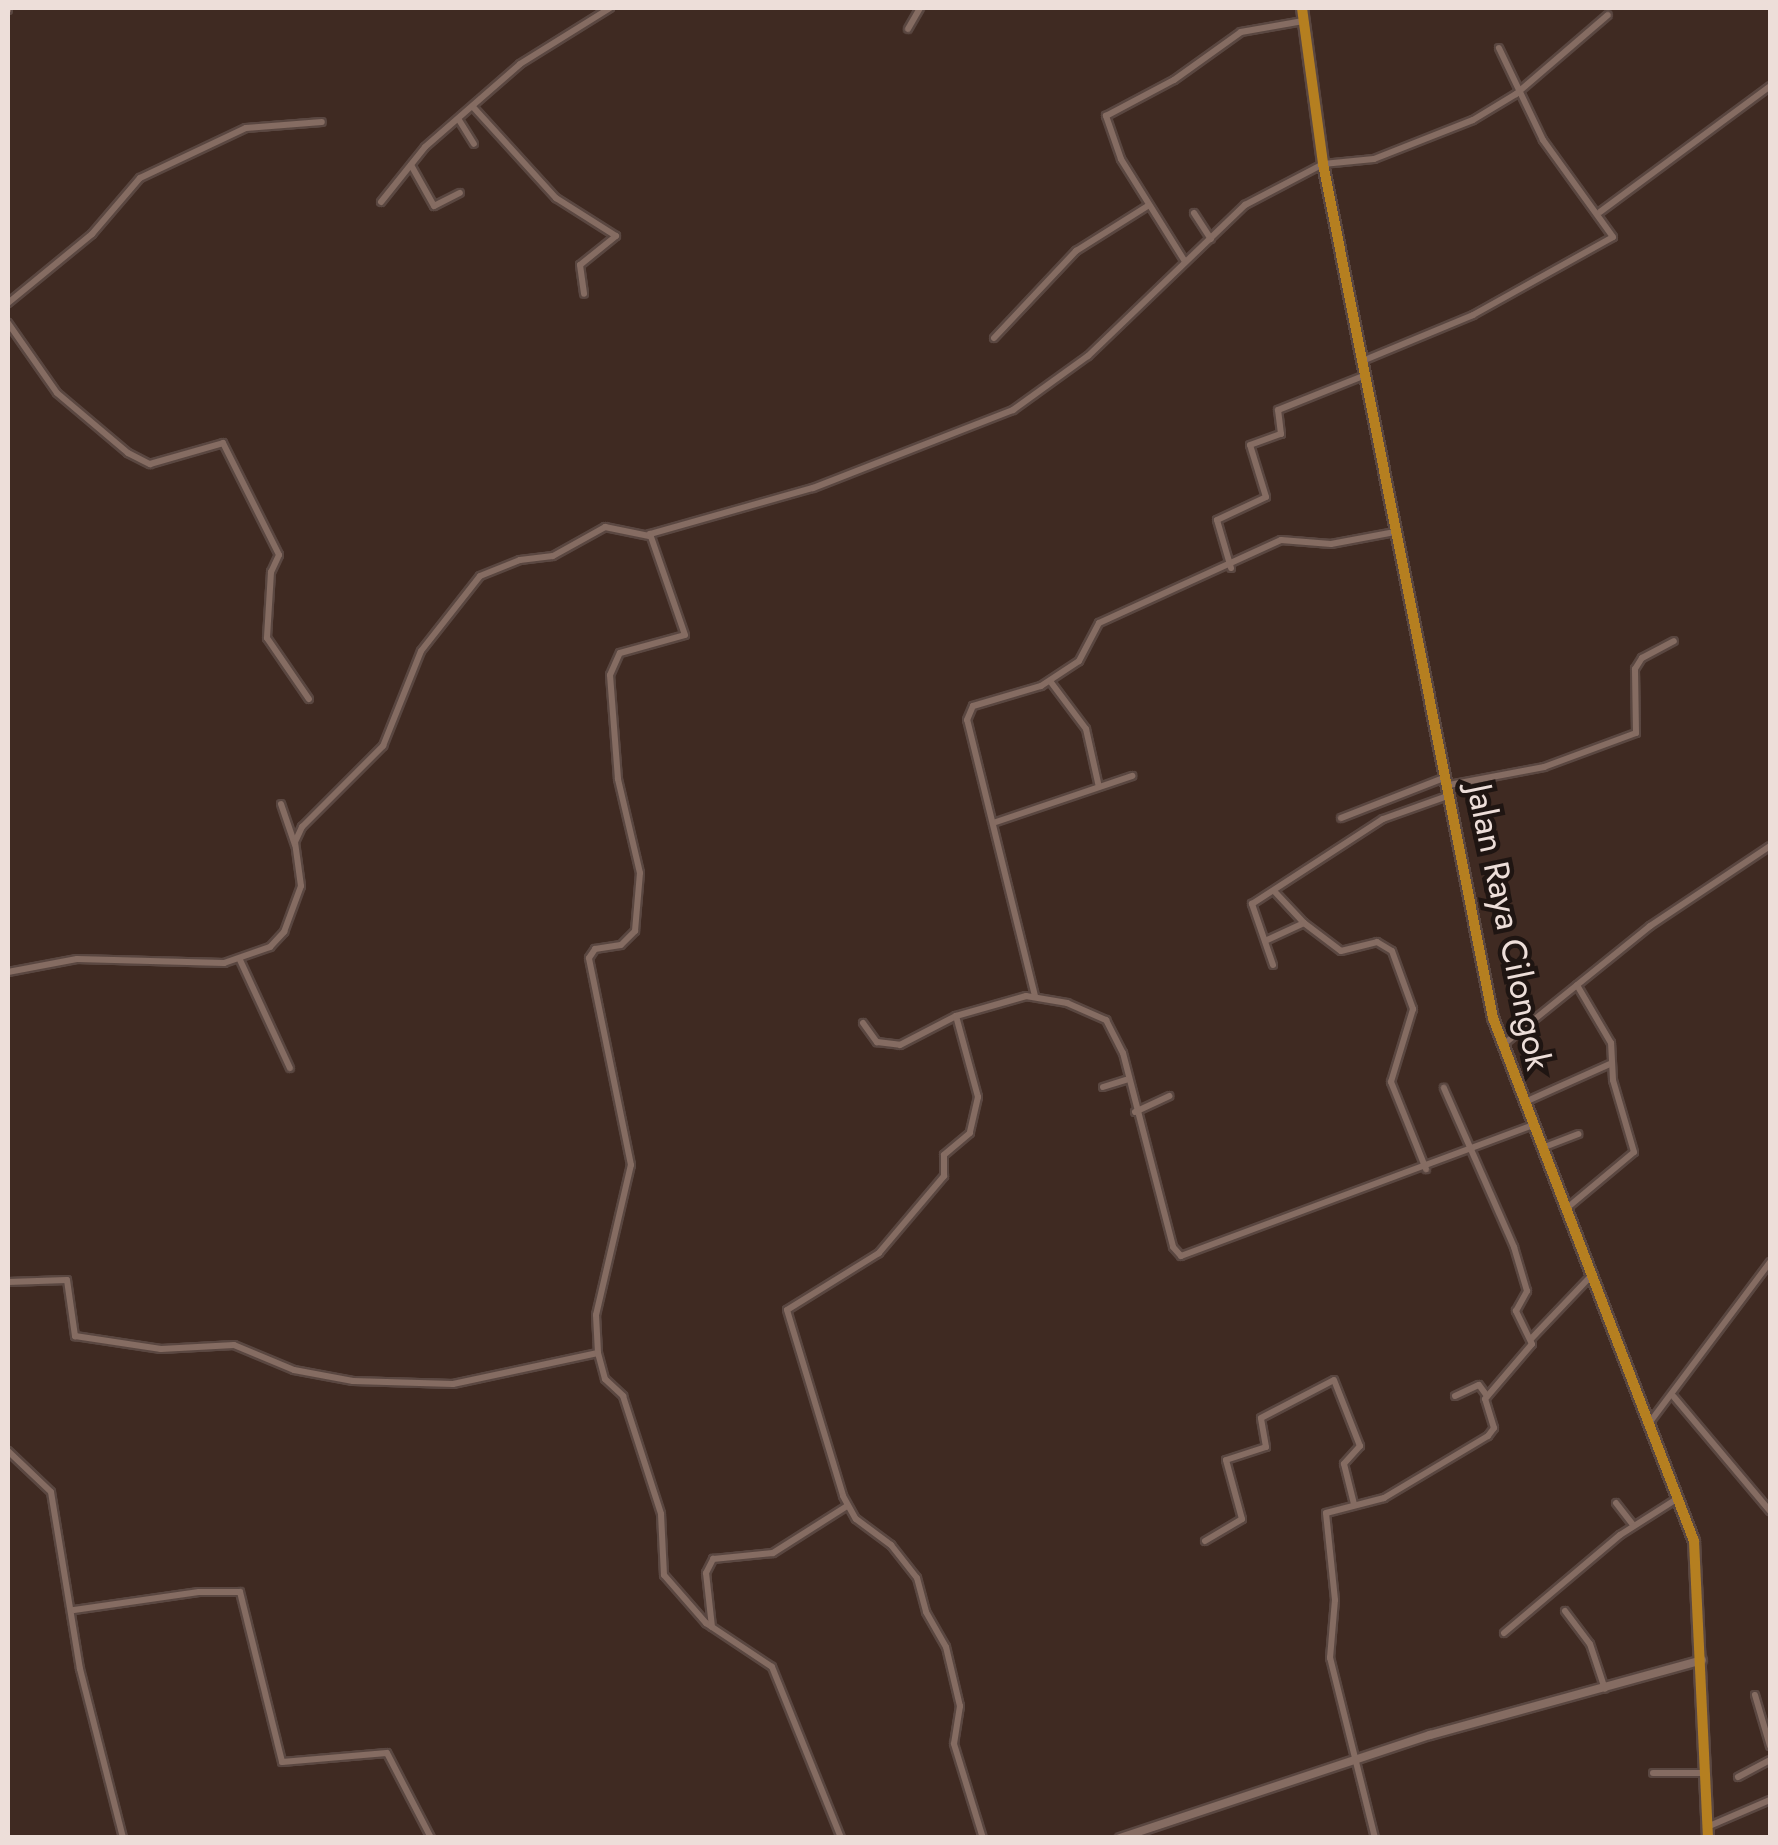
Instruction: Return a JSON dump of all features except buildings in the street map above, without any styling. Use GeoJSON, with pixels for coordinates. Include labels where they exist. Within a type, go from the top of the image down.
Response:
{"type":"FeatureCollection","features":[{"type":"Feature","properties":{"kind":"highway","name":"Jalan Raya Cilongok"},"geometry":{"type":"LineString","coordinates":[[1302,8],[1322,164],[1501,1046],[1679,1497],[1697,1562],[1707,1833]]}},
{"type":"Feature","properties":{"kind":"street"},"geometry":{"type":"LineString","coordinates":[[381,202],[410,164],[520,64],[610,8]]}},
{"type":"Feature","properties":{"kind":"street"},"geometry":{"type":"LineString","coordinates":[[908,29],[920,8]]}},
{"type":"Feature","properties":{"kind":"street"},"geometry":{"type":"LineString","coordinates":[[296,846],[317,808],[383,746],[422,651],[480,576],[553,556],[605,527],[648,536],[813,488],[1013,410],[1088,356],[1245,205],[1322,164],[1374,160],[1430,142],[1519,92],[1608,15]]}},
{"type":"Feature","properties":{"kind":"street"},"geometry":{"type":"LineString","coordinates":[[1184,260],[1107,131],[1106,116],[1241,32],[1304,21]]}},
{"type":"Feature","properties":{"kind":"street"},"geometry":{"type":"LineString","coordinates":[[1360,361],[1473,314],[1608,242],[1614,232],[1543,140],[1499,48]]}},
{"type":"Feature","properties":{"kind":"street"},"geometry":{"type":"LineString","coordinates":[[1600,212],[1770,86]]}},
{"type":"Feature","properties":{"kind":"street"},"geometry":{"type":"LineString","coordinates":[[474,108],[556,198],[616,236],[580,266],[584,294]]}},
{"type":"Feature","properties":{"kind":"street"},"geometry":{"type":"LineString","coordinates":[[459,120],[474,144]]}},
{"type":"Feature","properties":{"kind":"street"},"geometry":{"type":"LineString","coordinates":[[8,303],[92,234],[140,178],[246,128],[322,122]]}},
{"type":"Feature","properties":{"kind":"street"},"geometry":{"type":"LineString","coordinates":[[410,164],[434,206],[460,193]]}},
{"type":"Feature","properties":{"kind":"street"},"geometry":{"type":"LineString","coordinates":[[994,338],[1076,251],[1149,206]]}},
{"type":"Feature","properties":{"kind":"street"},"geometry":{"type":"LineString","coordinates":[[1194,213],[1211,239]]}},
{"type":"Feature","properties":{"kind":"street"},"geometry":{"type":"LineString","coordinates":[[8,323],[57,393],[128,453],[150,464],[223,443],[280,556],[270,572],[267,638],[309,699]]}},
{"type":"Feature","properties":{"kind":"street"},"geometry":{"type":"LineString","coordinates":[[1232,568],[1216,520],[1266,497],[1250,445],[1281,434],[1278,410],[1363,376]]}},
{"type":"Feature","properties":{"kind":"street"},"geometry":{"type":"LineString","coordinates":[[1035,996],[996,822],[967,720],[973,706],[1050,681],[1079,662],[1099,623],[1232,568],[1281,540],[1331,544],[1395,532]]}},
{"type":"Feature","properties":{"kind":"street"},"geometry":{"type":"LineString","coordinates":[[648,536],[685,635],[620,653],[610,675],[618,779],[640,873],[634,932],[621,946],[595,949],[590,958],[631,1166],[596,1315],[598,1354],[606,1379],[623,1396],[660,1514],[661,1570],[712,1627],[748,1646],[778,1676],[841,1838]]}},
{"type":"Feature","properties":{"kind":"street"},"geometry":{"type":"LineString","coordinates":[[1342,818],[1450,785],[1544,767],[1637,732],[1635,670],[1642,658],[1674,641]]}},
{"type":"Feature","properties":{"kind":"street"},"geometry":{"type":"LineString","coordinates":[[1050,681],[1086,728],[1099,788]]}},
{"type":"Feature","properties":{"kind":"street"},"geometry":{"type":"LineString","coordinates":[[996,822],[1132,776]]}},
{"type":"Feature","properties":{"kind":"street"},"geometry":{"type":"LineString","coordinates":[[1273,965],[1252,905],[1383,820],[1450,785]]}},
{"type":"Feature","properties":{"kind":"street"},"geometry":{"type":"LineString","coordinates":[[8,972],[77,959],[240,960],[270,948],[284,932],[300,886],[296,846],[281,804]]}},
{"type":"Feature","properties":{"kind":"street"},"geometry":{"type":"LineString","coordinates":[[1501,1046],[1578,984],[1770,846]]}},
{"type":"Feature","properties":{"kind":"street"},"geometry":{"type":"LineString","coordinates":[[1276,892],[1304,924],[1345,952],[1381,942],[1401,967],[1413,1009],[1390,1082],[1426,1169]]}},
{"type":"Feature","properties":{"kind":"street"},"geometry":{"type":"LineString","coordinates":[[1266,941],[1304,924]]}},
{"type":"Feature","properties":{"kind":"street"},"geometry":{"type":"LineString","coordinates":[[240,960],[290,1068]]}},
{"type":"Feature","properties":{"kind":"street"},"geometry":{"type":"LineString","coordinates":[[1564,1210],[1634,1152],[1611,1064],[1611,1043],[1578,984]]}},
{"type":"Feature","properties":{"kind":"street"},"geometry":{"type":"LineString","coordinates":[[863,1023],[877,1042],[890,1046],[926,1037],[956,1016],[1035,996],[1106,1020],[1123,1053],[1126,1080],[1173,1247],[1182,1256],[1426,1169],[1530,1126]]}},
{"type":"Feature","properties":{"kind":"street"},"geometry":{"type":"LineString","coordinates":[[956,1016],[978,1097],[970,1132],[944,1155],[944,1176],[879,1254],[787,1308],[816,1422],[847,1506],[918,1578],[958,1687],[954,1744],[983,1838]]}},
{"type":"Feature","properties":{"kind":"street"},"geometry":{"type":"LineString","coordinates":[[1522,1104],[1611,1064]]}},
{"type":"Feature","properties":{"kind":"street"},"geometry":{"type":"LineString","coordinates":[[1103,1087],[1126,1080]]}},
{"type":"Feature","properties":{"kind":"street"},"geometry":{"type":"LineString","coordinates":[[1444,1088],[1474,1150],[1526,1286],[1516,1310],[1531,1339]]}},
{"type":"Feature","properties":{"kind":"street"},"geometry":{"type":"LineString","coordinates":[[1135,1112],[1168,1096]]}},
{"type":"Feature","properties":{"kind":"street"},"geometry":{"type":"LineString","coordinates":[[1540,1149],[1578,1134]]}},
{"type":"Feature","properties":{"kind":"street"},"geometry":{"type":"LineString","coordinates":[[1650,1422],[1674,1397],[1770,1262]]}},
{"type":"Feature","properties":{"kind":"street"},"geometry":{"type":"LineString","coordinates":[[1488,1396],[1528,1358],[1531,1339],[1590,1278]]}},
{"type":"Feature","properties":{"kind":"street"},"geometry":{"type":"LineString","coordinates":[[8,1282],[67,1280],[74,1336],[161,1349],[234,1345],[294,1370],[353,1381],[453,1384],[598,1354]]}},
{"type":"Feature","properties":{"kind":"street"},"geometry":{"type":"LineString","coordinates":[[1205,1541],[1242,1519],[1226,1460],[1266,1447],[1261,1418],[1334,1380],[1360,1446],[1344,1464],[1354,1504]]}},
{"type":"Feature","properties":{"kind":"street"},"geometry":{"type":"LineString","coordinates":[[1375,1838],[1329,1651],[1335,1600],[1326,1513],[1384,1498],[1488,1436],[1494,1428],[1488,1396],[1478,1385],[1455,1396]]}},
{"type":"Feature","properties":{"kind":"street"},"geometry":{"type":"LineString","coordinates":[[1674,1397],[1768,1501],[1770,1512]]}},
{"type":"Feature","properties":{"kind":"street"},"geometry":{"type":"LineString","coordinates":[[8,1450],[51,1492],[88,1705],[124,1838]]}},
{"type":"Feature","properties":{"kind":"street"},"geometry":{"type":"LineString","coordinates":[[1504,1633],[1633,1526],[1679,1497]]}},
{"type":"Feature","properties":{"kind":"street"},"geometry":{"type":"LineString","coordinates":[[1616,1503],[1633,1526]]}},
{"type":"Feature","properties":{"kind":"street"},"geometry":{"type":"LineString","coordinates":[[712,1627],[706,1573],[713,1559],[773,1553],[847,1506]]}},
{"type":"Feature","properties":{"kind":"street"},"geometry":{"type":"LineString","coordinates":[[74,1610],[240,1592],[282,1762],[346,1762],[384,1751],[431,1838]]}},
{"type":"Feature","properties":{"kind":"street"},"geometry":{"type":"LineString","coordinates":[[1565,1610],[1590,1644],[1605,1690]]}},
{"type":"Feature","properties":{"kind":"street"},"geometry":{"type":"LineString","coordinates":[[1120,1838],[1358,1759],[1702,1660]]}},
{"type":"Feature","properties":{"kind":"street"},"geometry":{"type":"LineString","coordinates":[[1755,1694],[1770,1746]]}},
{"type":"Feature","properties":{"kind":"street"},"geometry":{"type":"LineString","coordinates":[[1738,1777],[1770,1760]]}},
{"type":"Feature","properties":{"kind":"street"},"geometry":{"type":"LineString","coordinates":[[1653,1773],[1702,1773]]}},
{"type":"Feature","properties":{"kind":"street"},"geometry":{"type":"LineString","coordinates":[[1707,1833],[1770,1800]]}}]}
